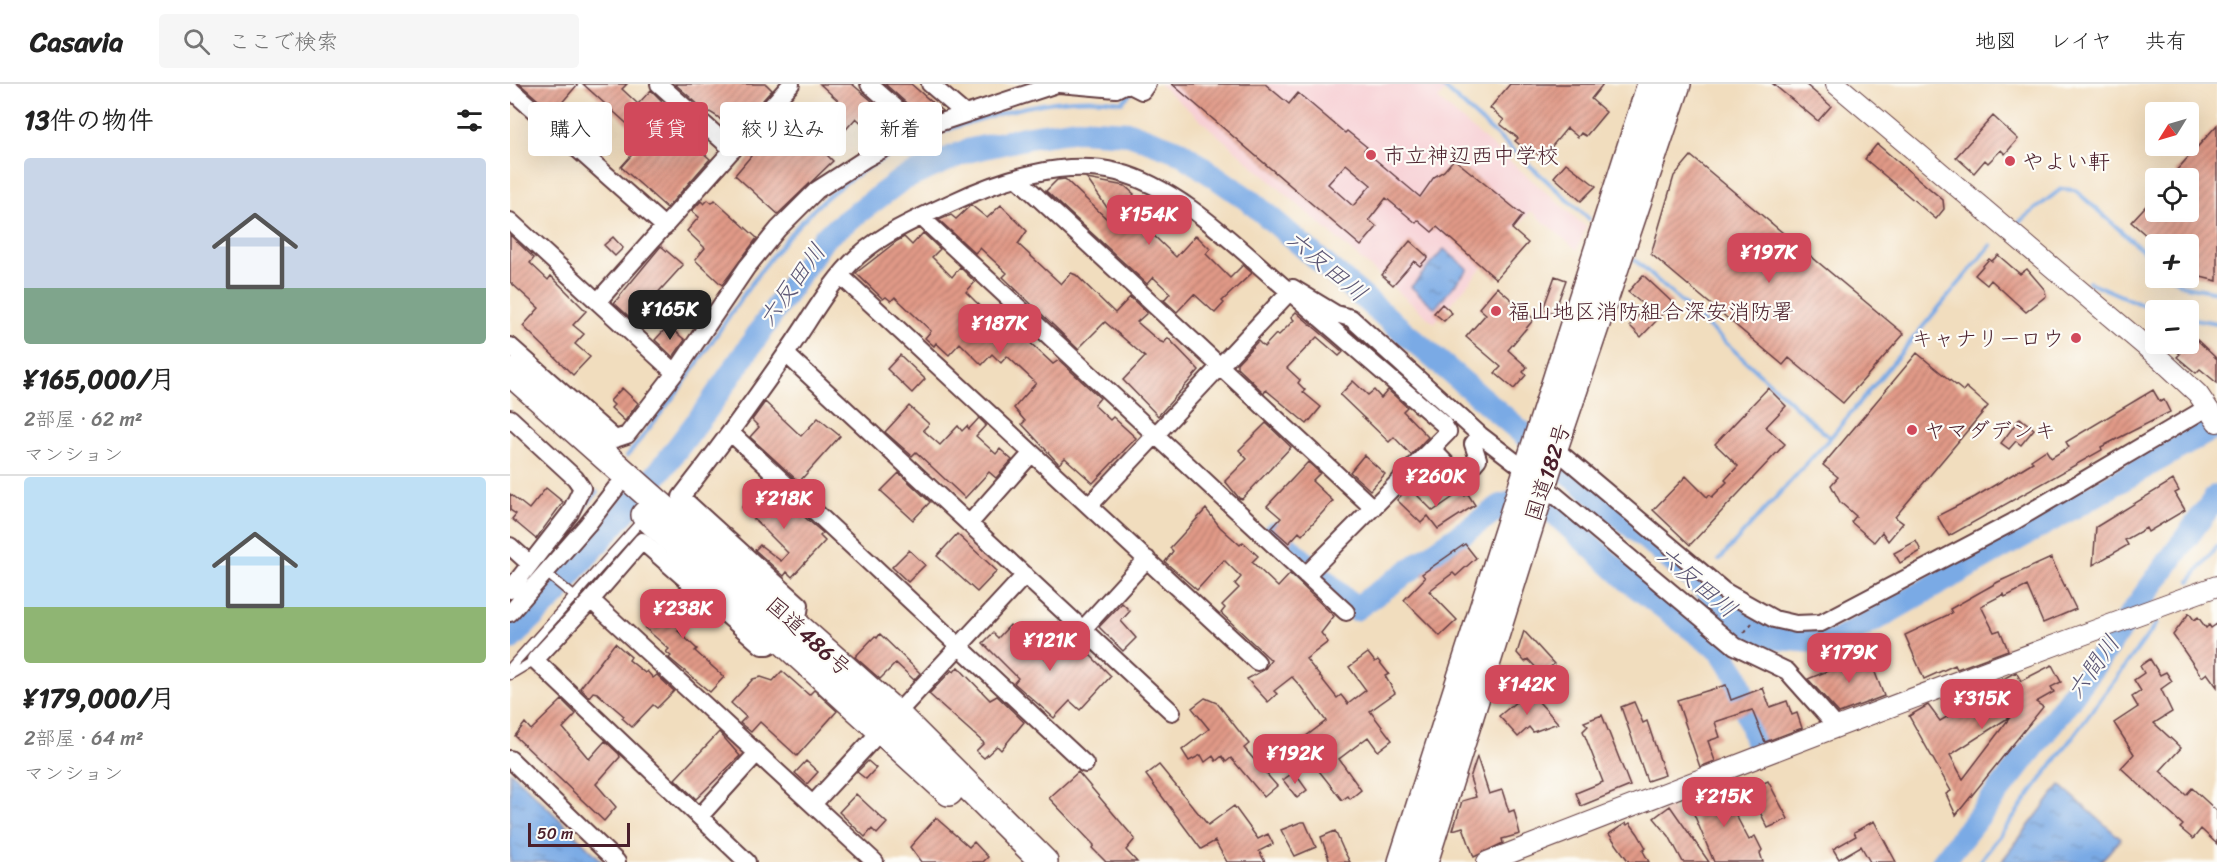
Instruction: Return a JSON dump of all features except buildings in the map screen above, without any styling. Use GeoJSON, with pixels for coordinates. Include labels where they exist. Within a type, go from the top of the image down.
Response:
{"type":"FeatureCollection","features":[{"type":"Feature","properties":{"kind":"highway","name":"国道182号"},"geometry":{"type":"LineString","coordinates":[[1548,445],[1651,84]]}},
{"type":"Feature","properties":{"kind":"highway","name":"国道182号"},"geometry":{"type":"LineString","coordinates":[[1402,862],[1532,487],[1677,84]]}},
{"type":"Feature","properties":{"kind":"highway","name":"国道486号"},"geometry":{"type":"LineString","coordinates":[[510,372],[621,485]]}},
{"type":"Feature","properties":{"kind":"highway","name":"国道486号"},"geometry":{"type":"LineString","coordinates":[[510,394],[621,485],[789,632],[1044,862]]}},
{"type":"Feature","properties":{"kind":"highway","name":"国道182号"},"geometry":{"type":"LineString","coordinates":[[1424,862],[1532,487]]}},
{"type":"Feature","properties":{"kind":"highway","name":"国道486号"},"geometry":{"type":"LineString","coordinates":[[888,721],[1021,862]]}},
{"type":"Feature","properties":{"kind":"street"},"geometry":{"type":"LineString","coordinates":[[659,84],[720,138]]}},
{"type":"Feature","properties":{"kind":"street"},"geometry":{"type":"LineString","coordinates":[[775,102],[791,84]]}},
{"type":"Feature","properties":{"kind":"street"},"geometry":{"type":"LineString","coordinates":[[869,84],[889,102]]}},
{"type":"Feature","properties":{"kind":"street"},"geometry":{"type":"LineString","coordinates":[[930,84],[964,113]]}},
{"type":"Feature","properties":{"kind":"street"},"geometry":{"type":"LineString","coordinates":[[942,121],[1058,84],[1116,89],[1127,84],[1142,91],[1147,84]]}},
{"type":"Feature","properties":{"kind":"street"},"geometry":{"type":"LineString","coordinates":[[1548,445],[1724,591],[1774,619],[1796,624],[1821,623],[2212,415],[2198,394],[2157,356],[1836,84]]}},
{"type":"Feature","properties":{"kind":"street"},"geometry":{"type":"LineString","coordinates":[[510,89],[665,226]]}},
{"type":"Feature","properties":{"kind":"street"},"geometry":{"type":"LineString","coordinates":[[598,301],[728,156]]}},
{"type":"Feature","properties":{"kind":"street"},"geometry":{"type":"LineString","coordinates":[[510,346],[615,439],[627,435],[675,373],[747,267],[778,229],[817,190],[870,156]]}},
{"type":"Feature","properties":{"kind":"street"},"geometry":{"type":"LineString","coordinates":[[747,862],[534,660],[580,598],[642,541],[762,646],[768,646],[789,632],[801,605],[681,497],[731,433],[841,276],[858,257],[881,239],[921,218],[970,194],[1018,178],[1085,167],[1117,172],[1149,182],[1192,212],[1289,291],[1443,424],[1448,432],[1310,571]]}},
{"type":"Feature","properties":{"kind":"street"},"geometry":{"type":"LineString","coordinates":[[1018,178],[1373,508]]}},
{"type":"Feature","properties":{"kind":"street"},"geometry":{"type":"LineString","coordinates":[[921,218],[1155,435],[1310,571],[1346,612]]}},
{"type":"Feature","properties":{"kind":"street"},"geometry":{"type":"LineString","coordinates":[[510,222],[675,373]]}},
{"type":"Feature","properties":{"kind":"street"},"geometry":{"type":"LineString","coordinates":[[841,276],[1257,662]]}},
{"type":"Feature","properties":{"kind":"street"},"geometry":{"type":"LineString","coordinates":[[1089,506],[1293,288],[1336,314],[1352,318],[1480,435],[1532,487],[1735,646],[1787,671],[1836,726]]}},
{"type":"Feature","properties":{"kind":"street"},"geometry":{"type":"LineString","coordinates":[[786,354],[1172,712]]}},
{"type":"Feature","properties":{"kind":"street"},"geometry":{"type":"LineString","coordinates":[[510,418],[575,478],[582,488],[570,513],[533,557],[541,570]]}},
{"type":"Feature","properties":{"kind":"street"},"geometry":{"type":"LineString","coordinates":[[731,433],[1085,764]]}},
{"type":"Feature","properties":{"kind":"street"},"geometry":{"type":"LineString","coordinates":[[1432,448],[1461,479],[1478,459],[1473,444],[1480,435]]}},
{"type":"Feature","properties":{"kind":"street"},"geometry":{"type":"LineString","coordinates":[[969,524],[1032,453]]}},
{"type":"Feature","properties":{"kind":"street"},"geometry":{"type":"LineString","coordinates":[[510,613],[541,570],[588,524],[621,485]]}},
{"type":"Feature","properties":{"kind":"street"},"geometry":{"type":"LineString","coordinates":[[510,546],[541,570]]}},
{"type":"Feature","properties":{"kind":"street"},"geometry":{"type":"LineString","coordinates":[[1083,629],[1147,559]]}},
{"type":"Feature","properties":{"kind":"street"},"geometry":{"type":"LineString","coordinates":[[510,590],[541,570]]}},
{"type":"Feature","properties":{"kind":"street"},"geometry":{"type":"LineString","coordinates":[[813,804],[1025,575]]}},
{"type":"Feature","properties":{"kind":"street"},"geometry":{"type":"LineString","coordinates":[[1487,862],[1836,726],[2217,586]]}},
{"type":"Feature","properties":{"kind":"street"},"geometry":{"type":"LineString","coordinates":[[580,598],[813,804],[865,859]]}},
{"type":"Feature","properties":{"kind":"street"},"geometry":{"type":"LineString","coordinates":[[702,814],[757,753]]}},
{"type":"Feature","properties":{"kind":"street"},"geometry":{"type":"LineString","coordinates":[[510,759],[618,862]]}},
{"type":"Feature","properties":{"kind":"lane"},"geometry":{"type":"LineString","coordinates":[[510,668],[580,598],[648,509]]}},
{"type":"Feature","properties":{"kind":"lane"},"geometry":{"type":"LineString","coordinates":[[541,570],[580,598]]}},
{"type":"Feature","properties":{"kind":"lane"},"geometry":{"type":"LineString","coordinates":[[510,675],[534,660]]}},
{"type":"Feature","properties":{"kind":"path"},"geometry":{"type":"LineString","coordinates":[[1740,640],[1756,617]]}},
{"type":"Feature","properties":{"kind":"shaded area","name":"市立神辺西中学校"},"geometry":{"type":"Polygon","coordinates":[[[1159,84],[1451,84],[1438,99],[1586,227],[1577,250],[1531,211],[1434,323],[1159,84]]]}},
{"type":"Feature","properties":{"kind":"water"},"geometry":{"type":"Polygon","coordinates":[[[1444,249],[1468,269],[1435,308],[1411,287],[1444,249]]]}},
{"type":"Feature","properties":{"kind":"water"},"geometry":{"type":"Polygon","coordinates":[[[510,771],[603,862],[510,862],[510,771]]]}},
{"type":"Feature","properties":{"kind":"water"},"geometry":{"type":"Polygon","coordinates":[[[2060,785],[2121,839],[2100,862],[2001,862],[2060,785]]]}},
{"type":"Feature","properties":{"kind":"waterway"},"geometry":{"type":"LineString","coordinates":[[1440,84],[1589,219]]}},
{"type":"Feature","properties":{"kind":"waterway"},"geometry":{"type":"LineString","coordinates":[[627,456],[683,384],[777,250],[813,210],[851,178],[917,142],[964,124],[1021,108],[1054,102],[1071,100],[1122,102],[1132,92]]}},
{"type":"Feature","properties":{"kind":"waterway","name":"六反田川"},"geometry":{"type":"LineString","coordinates":[[510,639],[558,592],[572,572],[660,471],[707,409],[824,238],[901,180],[967,151],[1029,137],[1077,130],[1129,133],[1180,152],[1250,201],[1755,631],[1768,637],[1833,643],[2217,426]]}},
{"type":"Feature","properties":{"kind":"waterway"},"geometry":{"type":"LineString","coordinates":[[2019,222],[2061,189],[2075,190],[2145,252]]}},
{"type":"Feature","properties":{"kind":"waterway"},"geometry":{"type":"LineString","coordinates":[[1635,260],[1830,438],[1991,245]]}},
{"type":"Feature","properties":{"kind":"waterway"},"geometry":{"type":"LineString","coordinates":[[2089,282],[2145,306]]}},
{"type":"Feature","properties":{"kind":"waterway"},"geometry":{"type":"LineString","coordinates":[[2196,288],[2217,292]]}},
{"type":"Feature","properties":{"kind":"waterway"},"geometry":{"type":"LineString","coordinates":[[2199,320],[2217,323]]}},
{"type":"Feature","properties":{"kind":"waterway"},"geometry":{"type":"LineString","coordinates":[[1719,560],[1830,438]]}},
{"type":"Feature","properties":{"kind":"waterway"},"geometry":{"type":"LineString","coordinates":[[577,516],[597,492]]}},
{"type":"Feature","properties":{"kind":"waterway","name":"六間川"},"geometry":{"type":"LineString","coordinates":[[1943,862],[2071,697],[2217,496]]}},
{"type":"Feature","properties":{"kind":"waterway","name":"六反田川"},"geometry":{"type":"LineString","coordinates":[[1274,534],[1355,609],[1501,506],[1532,498],[1549,508],[1629,581],[1721,651],[1736,674],[1758,748]]}},
{"type":"Feature","properties":{"kind":"waterway"},"geometry":{"type":"LineString","coordinates":[[2190,581],[2217,546]]}},
{"type":"Feature","properties":{"kind":"waterway","name":"六反田川"},"geometry":{"type":"LineString","coordinates":[[1671,613],[1676,607]]}},
{"type":"Feature","properties":{"kind":"waterway"},"geometry":{"type":"LineString","coordinates":[[1980,862],[2157,623]]}},
{"type":"Feature","properties":{"kind":"place","name":"市立神辺西中学校"},"geometry":{"type":"Point","coordinates":[1371,155]}},
{"type":"Feature","properties":{"kind":"place","name":"やよい軒"},"geometry":{"type":"Point","coordinates":[2010,161]}},
{"type":"Feature","properties":{"kind":"place","name":"福山地区消防組合深安消防署"},"geometry":{"type":"Point","coordinates":[1496,311]}},
{"type":"Feature","properties":{"kind":"place","name":"キャナリーロウ"},"geometry":{"type":"Point","coordinates":[2076,338]}},
{"type":"Feature","properties":{"kind":"place","name":"ヤマダデンキ"},"geometry":{"type":"Point","coordinates":[1912,430]}}]}
